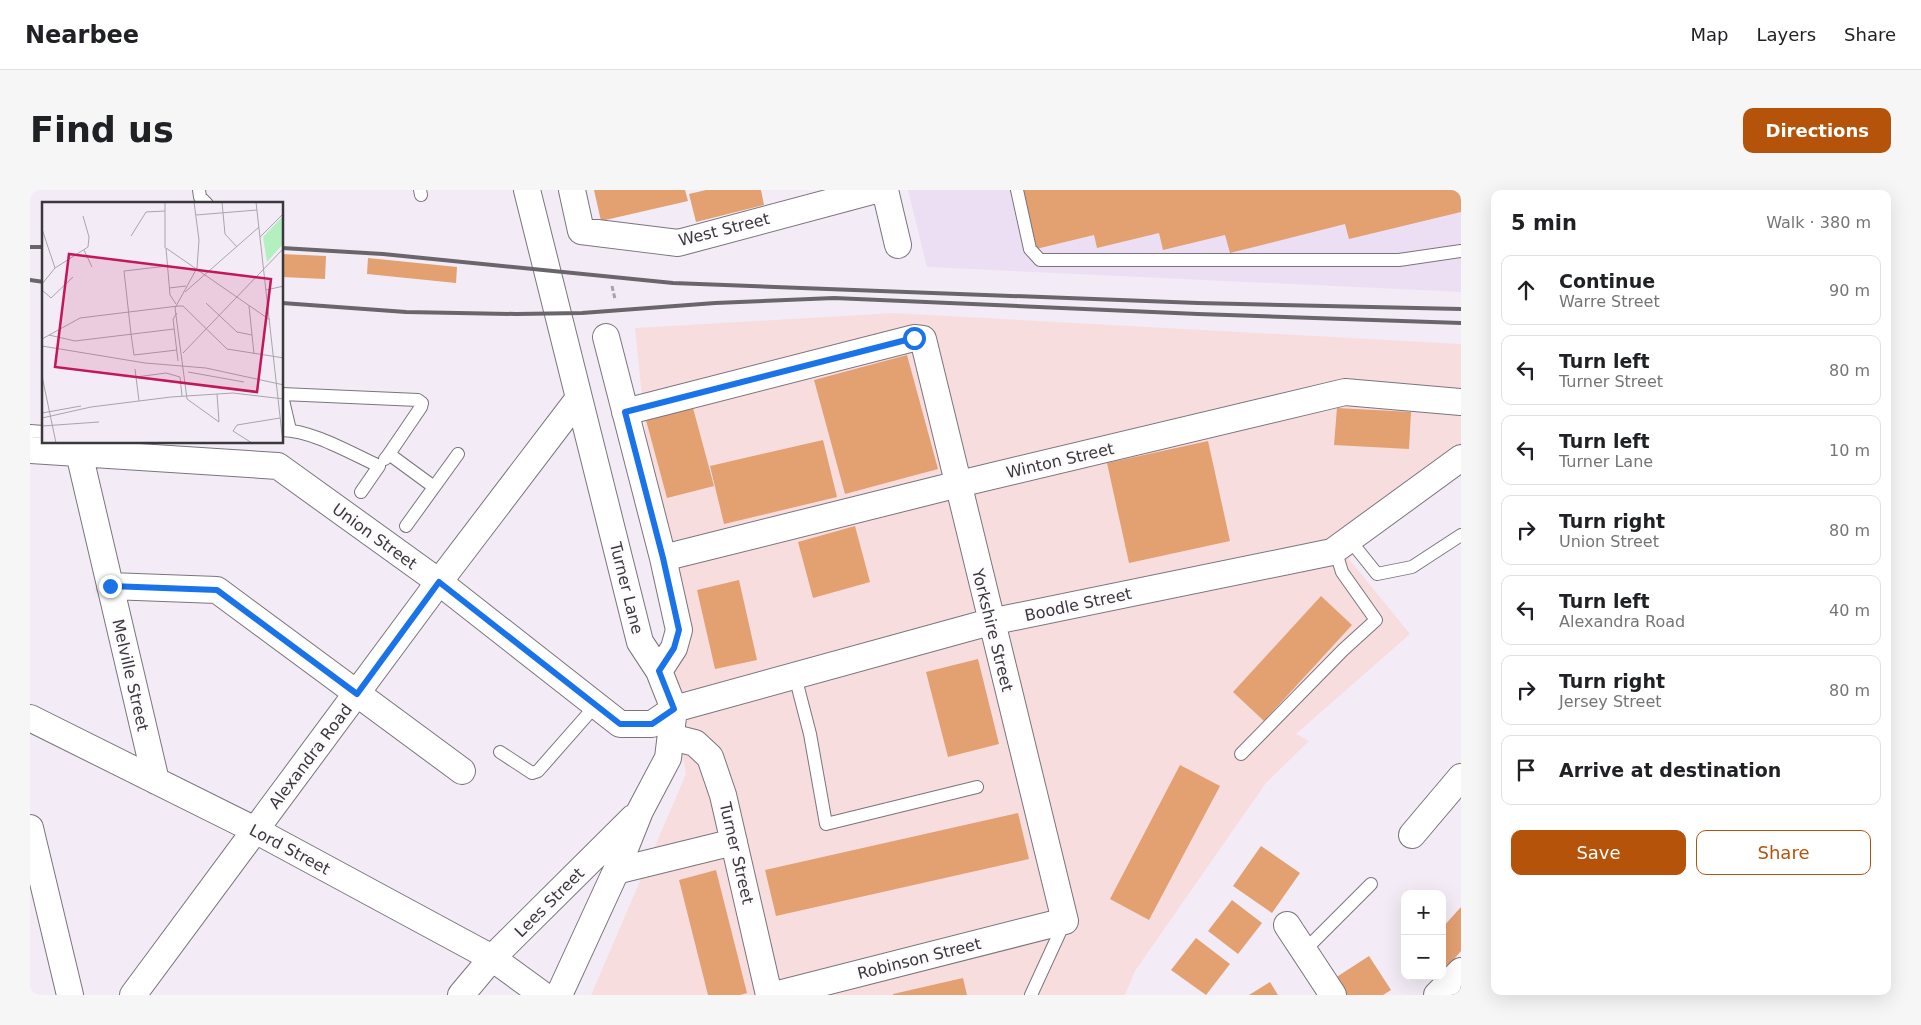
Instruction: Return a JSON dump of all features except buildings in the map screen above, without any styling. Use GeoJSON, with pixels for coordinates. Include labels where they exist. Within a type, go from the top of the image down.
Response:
{"type":"FeatureCollection","features":[{"type":"Feature","properties":{"kind":"street","name":"Turner Lane"},"geometry":{"type":"LineString","coordinates":[[527,190],[640,642],[659,671],[674,709],[668,758],[640,810],[616,871],[559,995]]}},
{"type":"Feature","properties":{"kind":"street","name":"West Street"},"geometry":{"type":"LineString","coordinates":[[572,190],[581,231],[678,243],[876,190]]}},
{"type":"Feature","properties":{"kind":"street"},"geometry":{"type":"LineString","coordinates":[[885,190],[898,245]]}},
{"type":"Feature","properties":{"kind":"street"},"geometry":{"type":"LineString","coordinates":[[606,337],[663,558],[679,630],[674,648],[659,671]]}},
{"type":"Feature","properties":{"kind":"street","name":"Yorkshire Street"},"geometry":{"type":"LineString","coordinates":[[625,412],[914,338],[923,339],[959,484],[990,622],[1065,921]]}},
{"type":"Feature","properties":{"kind":"street","name":"Winton Street"},"geometry":{"type":"LineString","coordinates":[[663,558],[959,484],[1345,392],[1461,402]]}},
{"type":"Feature","properties":{"kind":"street","name":"Alexandra Road"},"geometry":{"type":"LineString","coordinates":[[133,995],[439,582],[579,398]]}},
{"type":"Feature","properties":{"kind":"street","name":"Union Street"},"geometry":{"type":"LineString","coordinates":[[30,450],[79,453],[124,449],[278,466],[439,582],[620,724],[652,724],[674,709]]}},
{"type":"Feature","properties":{"kind":"street","name":"Melville Street"},"geometry":{"type":"LineString","coordinates":[[79,453],[156,781]]}},
{"type":"Feature","properties":{"kind":"street","name":"Boodle Street"},"geometry":{"type":"LineString","coordinates":[[674,709],[990,622],[1332,552],[1461,458]]}},
{"type":"Feature","properties":{"kind":"street"},"geometry":{"type":"LineString","coordinates":[[110,586],[217,590],[462,772]]}},
{"type":"Feature","properties":{"kind":"street","name":"Lord Street"},"geometry":{"type":"LineString","coordinates":[[30,718],[255,830],[492,958],[543,995]]}},
{"type":"Feature","properties":{"kind":"street","name":"Turner Street"},"geometry":{"type":"LineString","coordinates":[[671,736],[695,743],[710,757],[723,795],[770,995]]}},
{"type":"Feature","properties":{"kind":"street"},"geometry":{"type":"LineString","coordinates":[[1412,835],[1461,777]]}},
{"type":"Feature","properties":{"kind":"street","name":"Lees Street"},"geometry":{"type":"LineString","coordinates":[[460,995],[492,958],[640,810]]}},
{"type":"Feature","properties":{"kind":"street"},"geometry":{"type":"LineString","coordinates":[[30,828],[40,914],[70,995]]}},
{"type":"Feature","properties":{"kind":"street"},"geometry":{"type":"LineString","coordinates":[[616,871],[734,842]]}},
{"type":"Feature","properties":{"kind":"street","name":"Robinson Street"},"geometry":{"type":"LineString","coordinates":[[774,995],[1065,921]]}},
{"type":"Feature","properties":{"kind":"street"},"geometry":{"type":"LineString","coordinates":[[1287,925],[1334,995]]}},
{"type":"Feature","properties":{"kind":"street"},"geometry":{"type":"LineString","coordinates":[[1437,995],[1461,971]]}},
{"type":"Feature","properties":{"kind":"lane"},"geometry":{"type":"LineString","coordinates":[[199,190],[200,197],[205,202]]}},
{"type":"Feature","properties":{"kind":"lane"},"geometry":{"type":"LineString","coordinates":[[1017,190],[1030,249],[1040,260],[1399,260],[1461,251]]}},
{"type":"Feature","properties":{"kind":"lane"},"geometry":{"type":"LineString","coordinates":[[284,395],[418,400],[422,404],[361,492]]}},
{"type":"Feature","properties":{"kind":"lane"},"geometry":{"type":"LineString","coordinates":[[284,412],[286,430],[315,438],[378,466]]}},
{"type":"Feature","properties":{"kind":"lane"},"geometry":{"type":"LineString","coordinates":[[389,454],[434,487]]}},
{"type":"Feature","properties":{"kind":"lane"},"geometry":{"type":"LineString","coordinates":[[406,526],[458,454]]}},
{"type":"Feature","properties":{"kind":"lane"},"geometry":{"type":"LineString","coordinates":[[1342,544],[1377,574],[1412,567],[1461,535]]}},
{"type":"Feature","properties":{"kind":"lane"},"geometry":{"type":"LineString","coordinates":[[1241,754],[1343,650],[1376,620],[1342,572],[1342,544]]}},
{"type":"Feature","properties":{"kind":"lane"},"geometry":{"type":"LineString","coordinates":[[795,676],[810,734],[826,824],[977,787]]}},
{"type":"Feature","properties":{"kind":"lane"},"geometry":{"type":"LineString","coordinates":[[500,752],[532,773],[538,771],[596,705]]}},
{"type":"Feature","properties":{"kind":"lane"},"geometry":{"type":"LineString","coordinates":[[1304,951],[1372,884]]}},
{"type":"Feature","properties":{"kind":"lane"},"geometry":{"type":"LineString","coordinates":[[1031,995],[1065,921]]}},
{"type":"Feature","properties":{"kind":"path"},"geometry":{"type":"LineString","coordinates":[[612,286],[615,298]]}},
{"type":"Feature","properties":{"kind":"shaded area"},"geometry":{"type":"Polygon","coordinates":[[[908,190],[1461,190],[1461,292],[927,267],[908,190]]]}},
{"type":"Feature","properties":{"kind":"shaded area"},"geometry":{"type":"Polygon","coordinates":[[[894,313],[1461,344],[1461,454],[1349,559],[1410,634],[1296,734],[1309,741],[1266,783],[1135,971],[1125,995],[591,995],[686,774],[674,709],[635,328],[894,313]]]}},
{"type":"Feature","properties":{"kind":"railway"},"geometry":{"type":"LineString","coordinates":[[30,247],[42,247]]}},
{"type":"Feature","properties":{"kind":"railway"},"geometry":{"type":"LineString","coordinates":[[284,248],[383,254],[673,283],[1198,303],[1461,309]]}},
{"type":"Feature","properties":{"kind":"railway"},"geometry":{"type":"LineString","coordinates":[[30,280],[42,282]]}},
{"type":"Feature","properties":{"kind":"railway"},"geometry":{"type":"LineString","coordinates":[[284,303],[406,312],[516,314],[582,313],[715,303],[834,298],[1461,323]]}},
{"type":"Feature","properties":{"kind":"route"},"geometry":{"type":"LineString","coordinates":[[110,586],[217,590],[357,694],[439,582],[620,724],[652,724],[674,709],[659,671],[674,648],[679,630],[663,558],[625,412],[914,338]]}}]}
